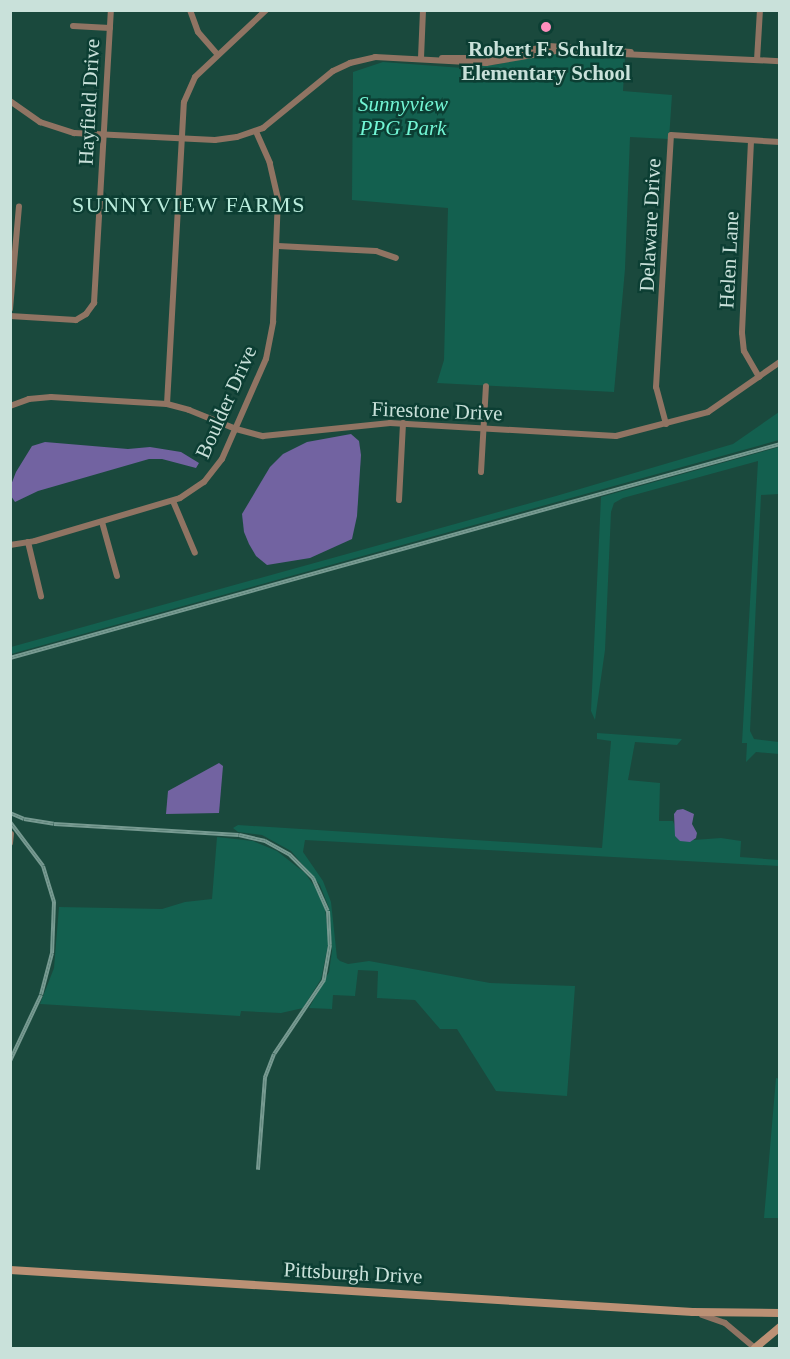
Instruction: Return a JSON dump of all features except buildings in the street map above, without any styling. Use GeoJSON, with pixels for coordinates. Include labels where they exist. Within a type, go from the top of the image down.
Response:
{"type":"FeatureCollection","features":[{"type":"Feature","properties":{"kind":"street","name":"Hayfield Drive"},"geometry":{"type":"LineString","coordinates":[[10,316],[76,320],[86,314],[94,303],[111,10]]}},
{"type":"Feature","properties":{"kind":"street"},"geometry":{"type":"LineString","coordinates":[[190,10],[198,32],[218,55]]}},
{"type":"Feature","properties":{"kind":"street"},"geometry":{"type":"LineString","coordinates":[[167,404],[181,139],[186,94],[195,77],[266,10]]}},
{"type":"Feature","properties":{"kind":"street"},"geometry":{"type":"LineString","coordinates":[[421,58],[423,10]]}},
{"type":"Feature","properties":{"kind":"street"},"geometry":{"type":"LineString","coordinates":[[757,60],[760,10]]}},
{"type":"Feature","properties":{"kind":"street"},"geometry":{"type":"LineString","coordinates":[[73,26],[110,28]]}},
{"type":"Feature","properties":{"kind":"street"},"geometry":{"type":"LineString","coordinates":[[10,101],[51,127],[74,133],[225,139],[256,131],[285,112],[320,80],[342,67],[375,57],[486,63],[550,51],[635,52],[780,61]]}},
{"type":"Feature","properties":{"kind":"street","name":"Boulder Drive"},"geometry":{"type":"LineString","coordinates":[[10,545],[173,501],[190,493],[208,477],[222,459],[270,345],[278,246],[277,187],[256,131]]}},
{"type":"Feature","properties":{"kind":"street","name":"Delaware Drive"},"geometry":{"type":"LineString","coordinates":[[666,424],[656,387],[671,135],[780,142]]}},
{"type":"Feature","properties":{"kind":"street","name":"Helen Lane"},"geometry":{"type":"LineString","coordinates":[[751,141],[742,342],[748,360],[759,377]]}},
{"type":"Feature","properties":{"kind":"street"},"geometry":{"type":"LineString","coordinates":[[10,309],[19,206]]}},
{"type":"Feature","properties":{"kind":"street"},"geometry":{"type":"LineString","coordinates":[[278,246],[376,251],[396,258]]}},
{"type":"Feature","properties":{"kind":"street","name":"Firestone Drive"},"geometry":{"type":"LineString","coordinates":[[10,406],[38,398],[167,404],[189,410],[236,429],[263,436],[403,423],[616,436],[708,412],[780,362]]}},
{"type":"Feature","properties":{"kind":"street"},"geometry":{"type":"LineString","coordinates":[[481,472],[486,386]]}},
{"type":"Feature","properties":{"kind":"street"},"geometry":{"type":"LineString","coordinates":[[399,500],[403,423]]}},
{"type":"Feature","properties":{"kind":"street"},"geometry":{"type":"LineString","coordinates":[[173,501],[195,553]]}},
{"type":"Feature","properties":{"kind":"street"},"geometry":{"type":"LineString","coordinates":[[102,522],[117,576]]}},
{"type":"Feature","properties":{"kind":"street"},"geometry":{"type":"LineString","coordinates":[[28,542],[40,596]]}},
{"type":"Feature","properties":{"kind":"street"},"geometry":{"type":"LineString","coordinates":[[10,843],[11,834]]}},
{"type":"Feature","properties":{"kind":"street","name":"Pittsburgh Drive"},"geometry":{"type":"LineString","coordinates":[[10,1270],[693,1312],[780,1313]]}},
{"type":"Feature","properties":{"kind":"street","name":"Pittsburgh Drive"},"geometry":{"type":"LineString","coordinates":[[693,1312],[725,1323],[755,1348]]}},
{"type":"Feature","properties":{"kind":"street"},"geometry":{"type":"LineString","coordinates":[[755,1348],[780,1327]]}},
{"type":"Feature","properties":{"kind":"green space","name":"Sunnyview PPG Park"},"geometry":{"type":"Polygon","coordinates":[[[547,53],[625,57],[623,91],[672,95],[669,139],[630,137],[625,269],[614,392],[437,383],[444,360],[448,208],[352,200],[353,72],[383,62],[463,68],[463,65],[494,65],[547,53]]]}},
{"type":"Feature","properties":{"kind":"green space"},"geometry":{"type":"Polygon","coordinates":[[[779,412],[779,440],[11,654],[11,647],[556,496],[733,444],[779,412]]]}},
{"type":"Feature","properties":{"kind":"green space"},"geometry":{"type":"Polygon","coordinates":[[[779,447],[779,494],[761,495],[750,731],[754,739],[779,742],[779,754],[756,752],[746,762],[747,743],[742,743],[758,461],[623,498],[614,503],[611,512],[605,650],[595,720],[591,711],[601,497],[779,447]]]}},
{"type":"Feature","properties":{"kind":"green space"},"geometry":{"type":"Polygon","coordinates":[[[597,733],[682,739],[677,745],[635,742],[628,780],[660,783],[659,821],[673,821],[680,841],[721,838],[741,841],[740,857],[779,860],[779,866],[305,840],[303,852],[323,881],[331,902],[337,958],[340,961],[348,964],[369,961],[490,983],[575,986],[567,1096],[496,1091],[457,1029],[440,1029],[415,1000],[377,998],[378,971],[358,970],[355,996],[333,995],[332,1009],[309,1008],[329,972],[332,951],[329,908],[320,885],[291,851],[262,835],[238,832],[233,828],[238,825],[602,848],[611,741],[597,739],[597,733]]]}},
{"type":"Feature","properties":{"kind":"green space"},"geometry":{"type":"Polygon","coordinates":[[[217,837],[253,841],[277,851],[305,873],[317,890],[325,909],[329,941],[321,979],[303,1008],[281,1013],[241,1011],[240,1016],[40,1004],[54,968],[59,907],[162,909],[185,902],[212,899],[217,837]]]}},
{"type":"Feature","properties":{"kind":"green space"},"geometry":{"type":"Polygon","coordinates":[[[776,1078],[780,1079],[779,1218],[764,1218],[776,1078]]]}},
{"type":"Feature","properties":{"kind":"shaded area"},"geometry":{"type":"Polygon","coordinates":[[[351,434],[359,441],[361,455],[357,516],[352,539],[310,558],[267,565],[256,556],[249,544],[244,532],[242,514],[270,467],[283,454],[307,442],[351,434]]]}},
{"type":"Feature","properties":{"kind":"shaded area"},"geometry":{"type":"Polygon","coordinates":[[[45,442],[128,449],[150,447],[181,452],[199,463],[196,468],[162,459],[149,459],[38,491],[15,502],[11,496],[11,485],[16,472],[32,446],[45,442]]]}},
{"type":"Feature","properties":{"kind":"shaded area"},"geometry":{"type":"Polygon","coordinates":[[[219,763],[223,766],[219,813],[166,814],[168,791],[219,763]]]}},
{"type":"Feature","properties":{"kind":"shaded area"},"geometry":{"type":"Polygon","coordinates":[[[683,809],[694,814],[692,824],[697,833],[696,838],[690,842],[680,841],[675,836],[674,814],[677,810],[683,809]]]}},
{"type":"Feature","properties":{"kind":"railway"},"geometry":{"type":"LineString","coordinates":[[10,658],[780,444]]}},
{"type":"Feature","properties":{"kind":"railway"},"geometry":{"type":"LineString","coordinates":[[10,813],[24,819],[54,824],[239,835],[265,841],[290,855],[313,878],[328,911],[330,945],[324,980],[274,1054],[265,1078],[258,1170]]}},
{"type":"Feature","properties":{"kind":"railway"},"geometry":{"type":"LineString","coordinates":[[10,822],[43,866],[54,902],[52,953],[41,995],[10,1061]]}},
{"type":"Feature","properties":{"kind":"place","name":"Robert F. Schultz Elementary School"},"geometry":{"type":"Point","coordinates":[546,27]}},
{"type":"Feature","properties":{"kind":"district","name":"SUNNYVIEW FARMS"},"geometry":{"type":"Point","coordinates":[189,205]}}]}
